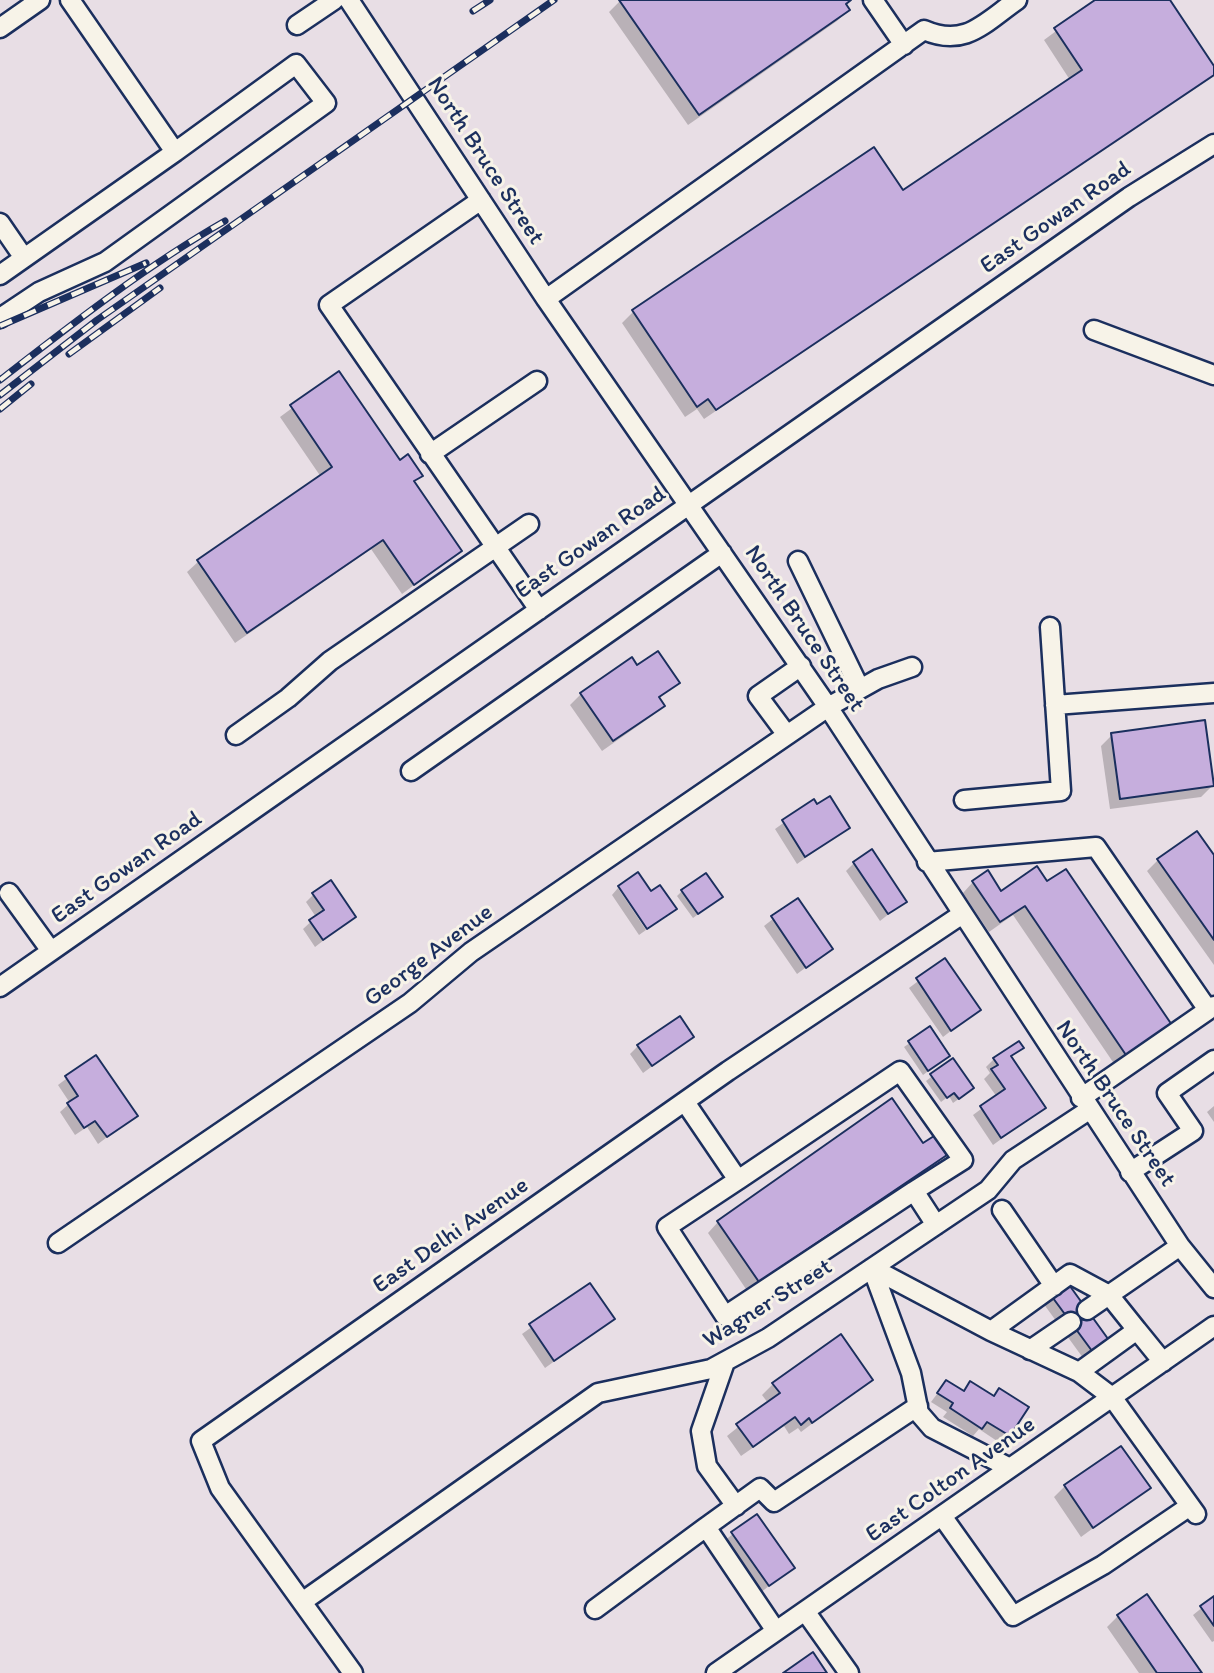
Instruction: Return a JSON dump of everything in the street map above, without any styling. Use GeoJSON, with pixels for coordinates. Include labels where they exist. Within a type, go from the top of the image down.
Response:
{"type":"FeatureCollection","features":[{"type":"Feature","properties":{"kind":"street"},"geometry":{"type":"LineString","coordinates":[[0,28],[40,0]]}},
{"type":"Feature","properties":{"kind":"street"},"geometry":{"type":"LineString","coordinates":[[70,0],[175,152]]}},
{"type":"Feature","properties":{"kind":"street"},"geometry":{"type":"LineString","coordinates":[[298,25],[334,0]]}},
{"type":"Feature","properties":{"kind":"street","name":"North Bruce Street"},"geometry":{"type":"LineString","coordinates":[[349,0],[546,299],[801,666],[1130,1172],[1180,1246],[1214,1288]]}},
{"type":"Feature","properties":{"kind":"street"},"geometry":{"type":"LineString","coordinates":[[873,0],[904,45]]}},
{"type":"Feature","properties":{"kind":"street"},"geometry":{"type":"LineString","coordinates":[[546,299],[924,30],[943,38],[967,36],[1017,0]]}},
{"type":"Feature","properties":{"kind":"street"},"geometry":{"type":"LineString","coordinates":[[0,275],[296,64],[326,103],[105,262],[39,292],[0,318]]}},
{"type":"Feature","properties":{"kind":"street","name":"East Gowan Road"},"geometry":{"type":"LineString","coordinates":[[0,987],[1129,197],[1214,144]]}},
{"type":"Feature","properties":{"kind":"street"},"geometry":{"type":"LineString","coordinates":[[481,200],[329,305],[539,610]]}},
{"type":"Feature","properties":{"kind":"street"},"geometry":{"type":"LineString","coordinates":[[0,223],[24,258]]}},
{"type":"Feature","properties":{"kind":"street"},"geometry":{"type":"LineString","coordinates":[[1094,330],[1214,375]]}},
{"type":"Feature","properties":{"kind":"street"},"geometry":{"type":"LineString","coordinates":[[430,454],[537,381]]}},
{"type":"Feature","properties":{"kind":"street"},"geometry":{"type":"LineString","coordinates":[[236,735],[288,698],[330,661],[529,524]]}},
{"type":"Feature","properties":{"kind":"street"},"geometry":{"type":"LineString","coordinates":[[411,771],[722,552]]}},
{"type":"Feature","properties":{"kind":"street"},"geometry":{"type":"LineString","coordinates":[[798,561],[860,689]]}},
{"type":"Feature","properties":{"kind":"street"},"geometry":{"type":"LineString","coordinates":[[964,800],[1061,791],[1050,627]]}},
{"type":"Feature","properties":{"kind":"street"},"geometry":{"type":"LineString","coordinates":[[787,735],[758,696],[801,666]]}},
{"type":"Feature","properties":{"kind":"street","name":"George Avenue"},"geometry":{"type":"LineString","coordinates":[[58,1243],[398,1011],[471,953],[828,707],[860,689],[912,667]]}},
{"type":"Feature","properties":{"kind":"street"},"geometry":{"type":"LineString","coordinates":[[1055,705],[1214,693]]}},
{"type":"Feature","properties":{"kind":"street"},"geometry":{"type":"LineString","coordinates":[[926,862],[1096,847],[1211,1008]]}},
{"type":"Feature","properties":{"kind":"street"},"geometry":{"type":"LineString","coordinates":[[9,893],[51,951]]}},
{"type":"Feature","properties":{"kind":"street","name":"East Delhi Avenue"},"geometry":{"type":"LineString","coordinates":[[353,1673],[220,1488],[201,1441],[685,1102],[961,915]]}},
{"type":"Feature","properties":{"kind":"street","name":"Wagner Street"},"geometry":{"type":"LineString","coordinates":[[302,1602],[417,1519],[547,1432],[598,1393],[711,1369],[768,1338],[988,1190],[1013,1160],[1211,1008]]}},
{"type":"Feature","properties":{"kind":"street"},"geometry":{"type":"LineString","coordinates":[[1130,1172],[1193,1131],[1167,1093],[1214,1060]]}},
{"type":"Feature","properties":{"kind":"street"},"geometry":{"type":"LineString","coordinates":[[900,1071],[963,1160],[725,1316],[667,1227],[738,1180],[900,1071]]}},
{"type":"Feature","properties":{"kind":"street"},"geometry":{"type":"LineString","coordinates":[[685,1102],[738,1180]]}},
{"type":"Feature","properties":{"kind":"street"},"geometry":{"type":"LineString","coordinates":[[914,1191],[936,1225]]}},
{"type":"Feature","properties":{"kind":"street"},"geometry":{"type":"LineString","coordinates":[[1002,1210],[1054,1286]]}},
{"type":"Feature","properties":{"kind":"street"},"geometry":{"type":"LineString","coordinates":[[1087,1310],[1180,1246]]}},
{"type":"Feature","properties":{"kind":"street"},"geometry":{"type":"LineString","coordinates":[[872,1268],[992,1331],[1079,1372],[1112,1397],[1193,1510],[1013,1616],[942,1516]]}},
{"type":"Feature","properties":{"kind":"street"},"geometry":{"type":"LineString","coordinates":[[872,1268],[908,1364],[918,1406],[932,1428],[1010,1468]]}},
{"type":"Feature","properties":{"kind":"street"},"geometry":{"type":"LineString","coordinates":[[992,1331],[1070,1275],[1109,1295],[1163,1362]]}},
{"type":"Feature","properties":{"kind":"street"},"geometry":{"type":"LineString","coordinates":[[1030,1350],[1071,1322]]}},
{"type":"Feature","properties":{"kind":"street","name":"East Colton Avenue"},"geometry":{"type":"LineString","coordinates":[[716,1673],[1214,1327]]}},
{"type":"Feature","properties":{"kind":"street"},"geometry":{"type":"LineString","coordinates":[[1079,1372],[1137,1330]]}},
{"type":"Feature","properties":{"kind":"street"},"geometry":{"type":"LineString","coordinates":[[725,1362],[701,1431],[707,1466],[736,1506]]}},
{"type":"Feature","properties":{"kind":"street"},"geometry":{"type":"LineString","coordinates":[[595,1609],[760,1488],[774,1502],[918,1406]]}},
{"type":"Feature","properties":{"kind":"street"},"geometry":{"type":"LineString","coordinates":[[706,1527],[776,1631]]}},
{"type":"Feature","properties":{"kind":"street"},"geometry":{"type":"LineString","coordinates":[[805,1611],[849,1673]]}},
{"type":"Feature","properties":{"kind":"shaded area"},"geometry":{"type":"Polygon","coordinates":[[[0,0],[1214,0],[1214,1673],[0,1673],[0,0]]]}},
{"type":"Feature","properties":{"kind":"building"},"geometry":{"type":"Polygon","coordinates":[[[619,0],[851,0],[846,4],[850,10],[699,115],[619,0]]]}},
{"type":"Feature","properties":{"kind":"building"},"geometry":{"type":"Polygon","coordinates":[[[1095,0],[1170,0],[1214,66],[1214,75],[716,410],[708,399],[697,407],[632,310],[874,147],[903,190],[1082,70],[1054,28],[1095,0]]]}},
{"type":"Feature","properties":{"kind":"building"},"geometry":{"type":"Polygon","coordinates":[[[339,371],[400,460],[408,454],[423,476],[414,481],[462,551],[414,585],[383,540],[247,633],[197,560],[332,467],[290,405],[339,371]]]}},
{"type":"Feature","properties":{"kind":"building"},"geometry":{"type":"Polygon","coordinates":[[[658,651],[680,683],[659,697],[665,706],[613,741],[580,693],[632,657],[637,665],[658,651]]]}},
{"type":"Feature","properties":{"kind":"building"},"geometry":{"type":"Polygon","coordinates":[[[1205,720],[1214,786],[1120,799],[1111,733],[1205,720]]]}},
{"type":"Feature","properties":{"kind":"building"},"geometry":{"type":"Polygon","coordinates":[[[830,796],[850,828],[805,857],[782,820],[814,799],[817,804],[830,796]]]}},
{"type":"Feature","properties":{"kind":"building"},"geometry":{"type":"Polygon","coordinates":[[[1197,831],[1214,855],[1214,940],[1157,859],[1197,831]]]}},
{"type":"Feature","properties":{"kind":"building"},"geometry":{"type":"Polygon","coordinates":[[[872,849],[907,902],[888,914],[853,862],[872,849]]]}},
{"type":"Feature","properties":{"kind":"building"},"geometry":{"type":"Polygon","coordinates":[[[1037,866],[1047,881],[1066,869],[1174,1028],[1128,1058],[1025,906],[1000,922],[972,881],[988,870],[1001,891],[1037,866]]]}},
{"type":"Feature","properties":{"kind":"building"},"geometry":{"type":"Polygon","coordinates":[[[638,872],[651,891],[660,885],[677,909],[647,929],[618,886],[638,872]]]}},
{"type":"Feature","properties":{"kind":"building"},"geometry":{"type":"Polygon","coordinates":[[[706,873],[723,897],[698,914],[681,890],[706,873]]]}},
{"type":"Feature","properties":{"kind":"building"},"geometry":{"type":"Polygon","coordinates":[[[331,880],[356,917],[323,940],[309,920],[324,910],[312,893],[331,880]]]}},
{"type":"Feature","properties":{"kind":"building"},"geometry":{"type":"Polygon","coordinates":[[[798,898],[833,949],[806,968],[771,916],[798,898]]]}},
{"type":"Feature","properties":{"kind":"building"},"geometry":{"type":"Polygon","coordinates":[[[945,958],[981,1010],[951,1031],[916,978],[945,958]]]}},
{"type":"Feature","properties":{"kind":"building"},"geometry":{"type":"Polygon","coordinates":[[[680,1016],[694,1037],[652,1066],[637,1045],[680,1016]]]}},
{"type":"Feature","properties":{"kind":"building"},"geometry":{"type":"Polygon","coordinates":[[[930,1026],[950,1056],[928,1071],[908,1041],[930,1026]]]}},
{"type":"Feature","properties":{"kind":"building"},"geometry":{"type":"Polygon","coordinates":[[[1019,1041],[1024,1048],[1011,1056],[1046,1108],[1001,1138],[980,1106],[1005,1089],[991,1069],[998,1065],[993,1058],[1019,1041]]]}},
{"type":"Feature","properties":{"kind":"building"},"geometry":{"type":"Polygon","coordinates":[[[96,1055],[138,1116],[107,1137],[95,1121],[84,1128],[67,1103],[78,1096],[65,1076],[96,1055]]]}},
{"type":"Feature","properties":{"kind":"building"},"geometry":{"type":"Polygon","coordinates":[[[953,1058],[974,1088],[959,1099],[954,1093],[947,1098],[930,1074],[953,1058]]]}},
{"type":"Feature","properties":{"kind":"building"},"geometry":{"type":"Polygon","coordinates":[[[892,1098],[923,1143],[934,1136],[947,1155],[759,1282],[717,1221],[892,1098]]]}},
{"type":"Feature","properties":{"kind":"building"},"geometry":{"type":"Polygon","coordinates":[[[1067,1282],[1111,1343],[1095,1355],[1050,1294],[1067,1282]]]}},
{"type":"Feature","properties":{"kind":"building"},"geometry":{"type":"Polygon","coordinates":[[[590,1283],[615,1319],[554,1361],[529,1324],[590,1283]]]}},
{"type":"Feature","properties":{"kind":"building"},"geometry":{"type":"Polygon","coordinates":[[[841,1334],[873,1380],[812,1423],[809,1418],[801,1425],[795,1417],[753,1447],[736,1424],[780,1393],[772,1383],[841,1334]]]}},
{"type":"Feature","properties":{"kind":"building"},"geometry":{"type":"Polygon","coordinates":[[[946,1380],[964,1391],[970,1381],[994,1396],[999,1388],[1029,1407],[1010,1436],[987,1422],[982,1429],[950,1408],[953,1403],[937,1393],[946,1380]]]}},
{"type":"Feature","properties":{"kind":"building"},"geometry":{"type":"Polygon","coordinates":[[[1121,1446],[1151,1488],[1093,1528],[1064,1485],[1121,1446]]]}},
{"type":"Feature","properties":{"kind":"building"},"geometry":{"type":"Polygon","coordinates":[[[757,1514],[795,1568],[769,1586],[731,1532],[757,1514]]]}},
{"type":"Feature","properties":{"kind":"building"},"geometry":{"type":"Polygon","coordinates":[[[1147,1594],[1202,1673],[1157,1673],[1117,1615],[1147,1594]]]}},
{"type":"Feature","properties":{"kind":"building"},"geometry":{"type":"Polygon","coordinates":[[[1214,1596],[1214,1626],[1200,1606],[1214,1596]]]}},
{"type":"Feature","properties":{"kind":"building"},"geometry":{"type":"Polygon","coordinates":[[[813,1652],[827,1673],[783,1673],[813,1652]]]}},
{"type":"Feature","properties":{"kind":"railway"},"geometry":{"type":"LineString","coordinates":[[473,11],[490,0]]}},
{"type":"Feature","properties":{"kind":"railway"},"geometry":{"type":"LineString","coordinates":[[0,395],[97,320],[554,0]]}},
{"type":"Feature","properties":{"kind":"railway"},"geometry":{"type":"LineString","coordinates":[[0,380],[138,276],[225,221]]}},
{"type":"Feature","properties":{"kind":"railway"},"geometry":{"type":"LineString","coordinates":[[0,326],[146,263]]}},
{"type":"Feature","properties":{"kind":"railway"},"geometry":{"type":"LineString","coordinates":[[69,354],[160,288]]}},
{"type":"Feature","properties":{"kind":"railway"},"geometry":{"type":"LineString","coordinates":[[0,409],[31,384]]}}]}
